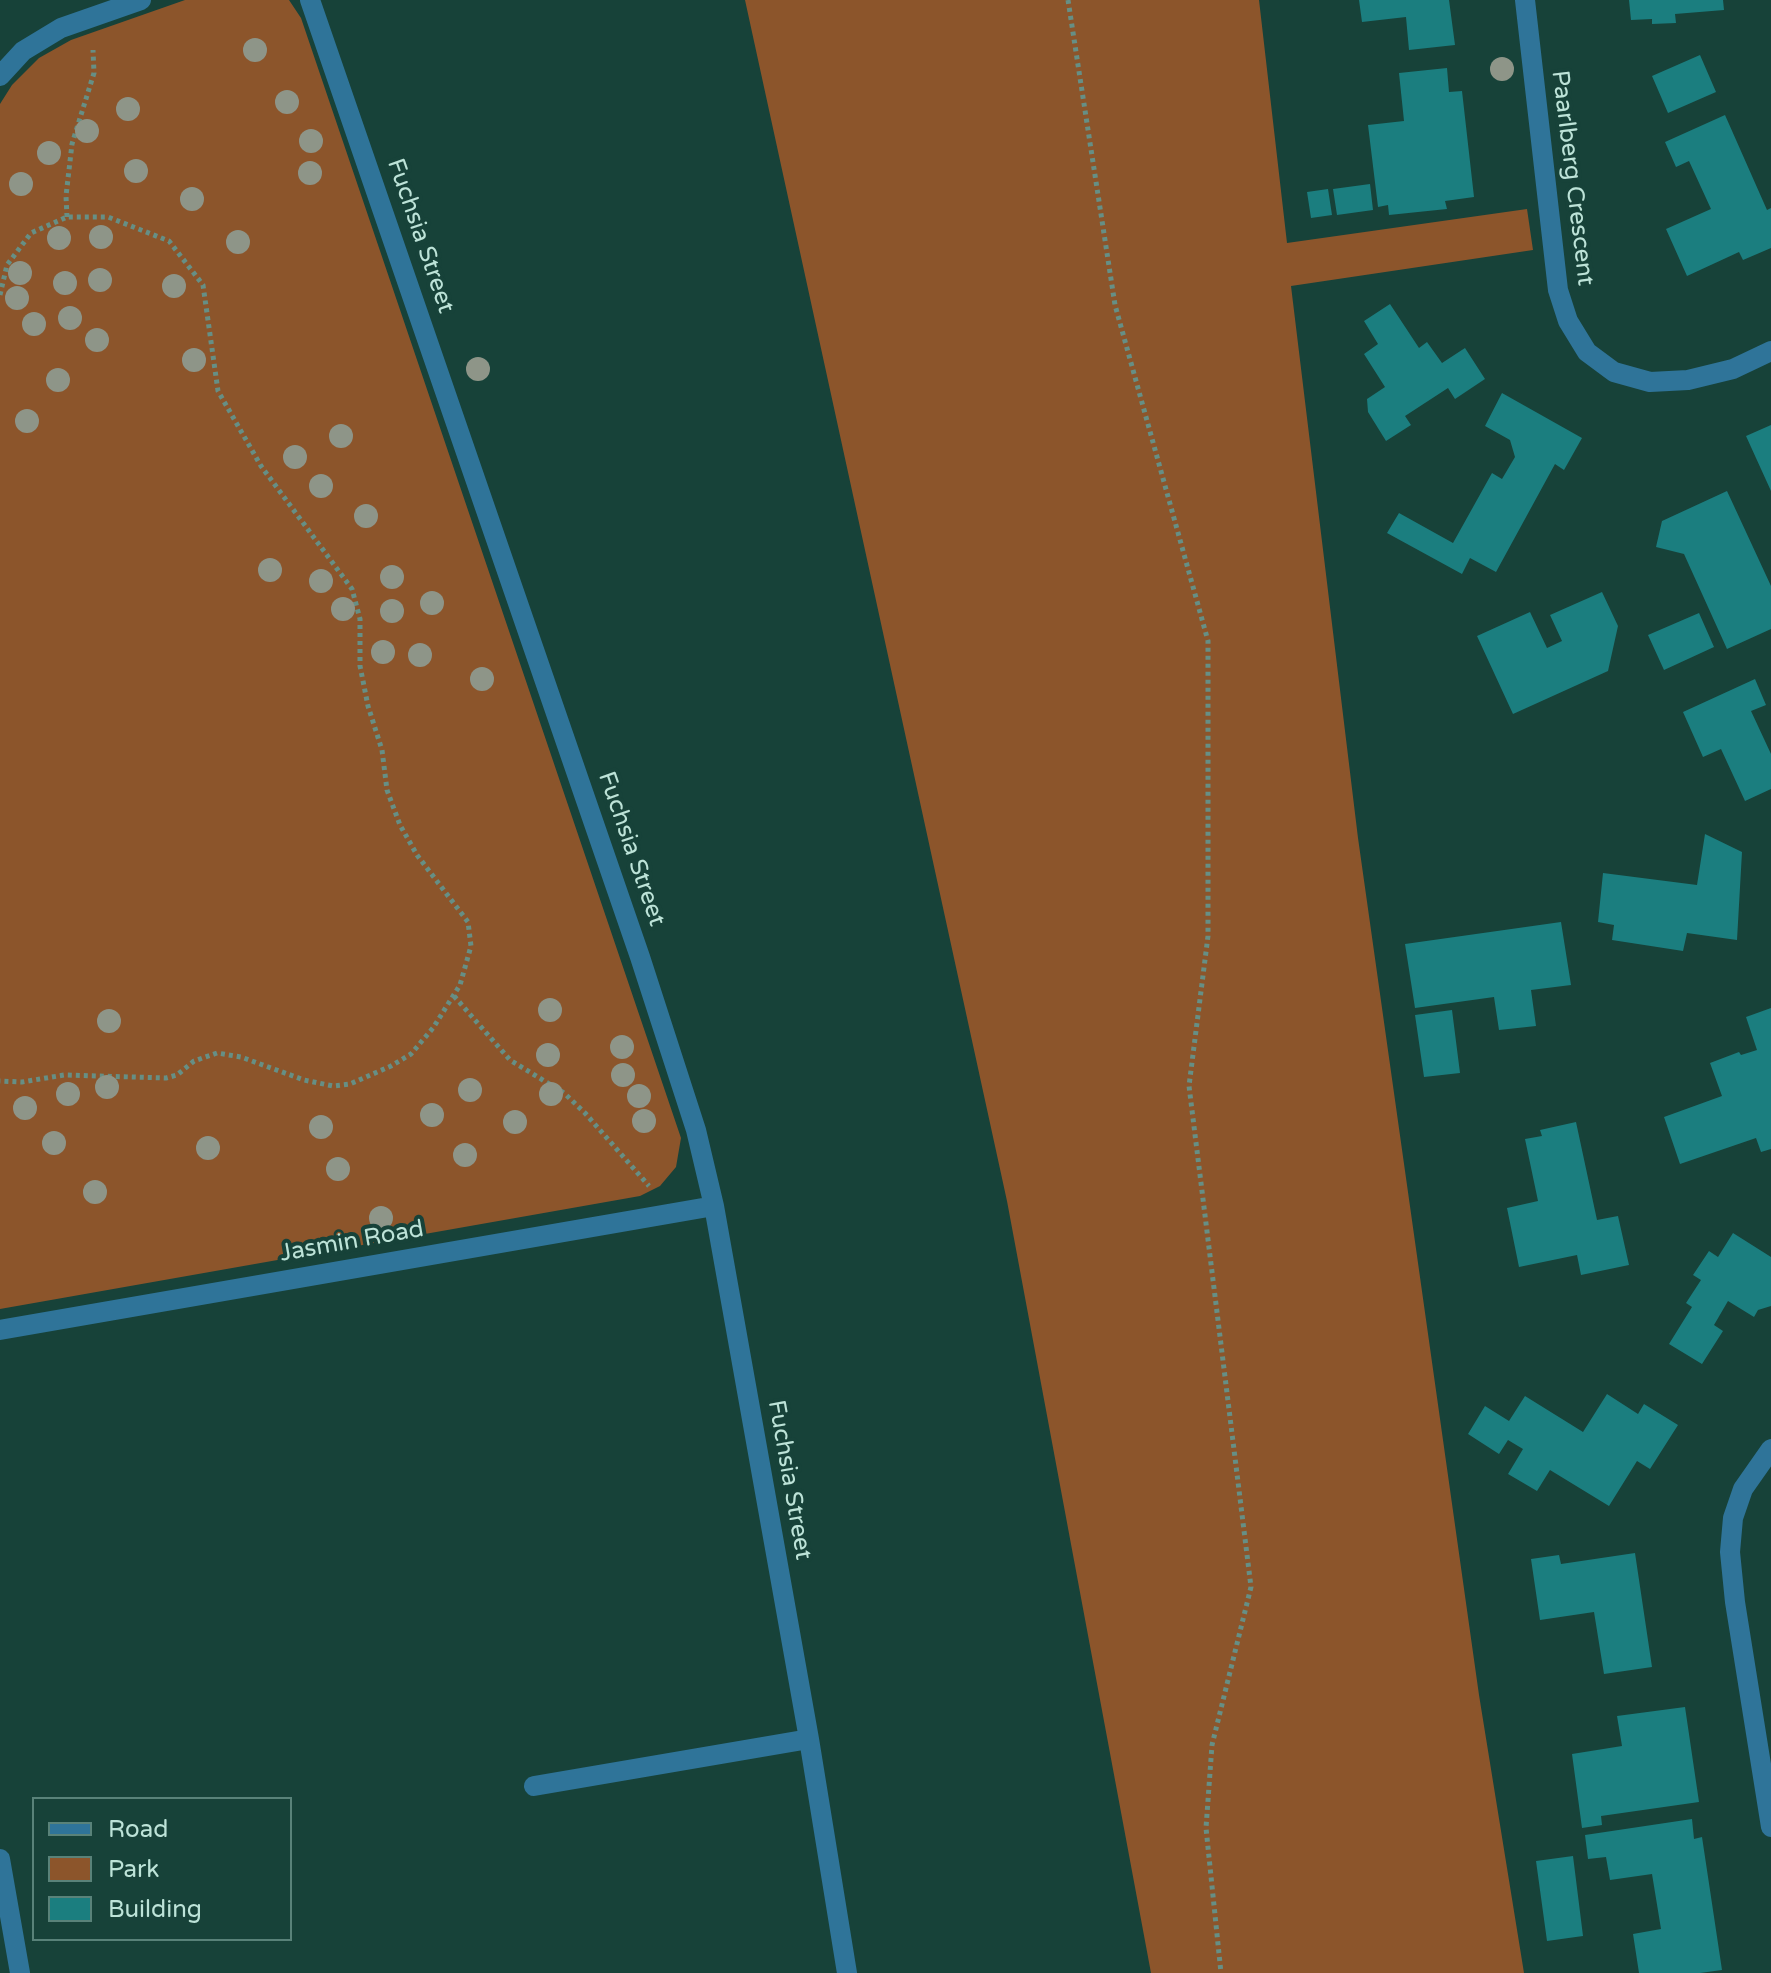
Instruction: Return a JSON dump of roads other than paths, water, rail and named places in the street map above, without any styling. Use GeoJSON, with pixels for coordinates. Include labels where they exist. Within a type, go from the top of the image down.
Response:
{"type":"FeatureCollection","features":[{"type":"Feature","properties":{"kind":"street"},"geometry":{"type":"LineString","coordinates":[[0,76],[23,51],[61,28],[141,0]]}},
{"type":"Feature","properties":{"kind":"street","name":"Fuchsia Street"},"geometry":{"type":"LineString","coordinates":[[310,0],[640,957],[696,1130],[714,1206],[809,1739],[847,1973]]}},
{"type":"Feature","properties":{"kind":"street","name":"Paarlberg Crescent"},"geometry":{"type":"LineString","coordinates":[[1525,0],[1558,290],[1568,321],[1587,352],[1614,372],[1650,382],[1688,380],[1733,369],[1771,351]]}},
{"type":"Feature","properties":{"kind":"street","name":"Jasmin Road"},"geometry":{"type":"LineString","coordinates":[[0,1330],[714,1206]]}},
{"type":"Feature","properties":{"kind":"street"},"geometry":{"type":"LineString","coordinates":[[1771,1449],[1743,1489],[1733,1518],[1730,1552],[1735,1602],[1771,1827]]}},
{"type":"Feature","properties":{"kind":"street"},"geometry":{"type":"LineString","coordinates":[[534,1786],[809,1739]]}},
{"type":"Feature","properties":{"kind":"street"},"geometry":{"type":"LineString","coordinates":[[0,1859],[20,1973]]}}]}
